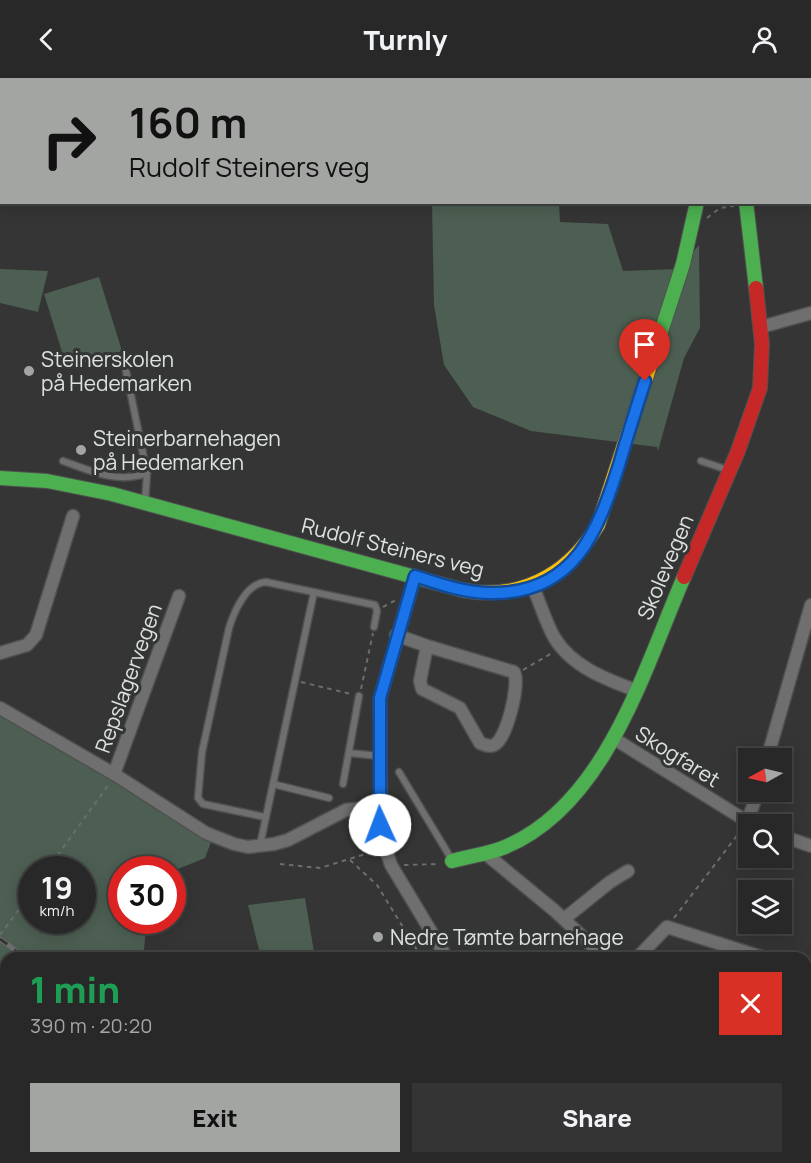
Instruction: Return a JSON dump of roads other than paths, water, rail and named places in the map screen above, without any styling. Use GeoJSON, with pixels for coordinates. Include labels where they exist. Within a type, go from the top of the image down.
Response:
{"type":"FeatureCollection","features":[{"type":"Feature","properties":{"kind":"street","name":"Rudolf Steiners veg"},"geometry":{"type":"LineString","coordinates":[[0,478],[47,482],[145,503],[482,593],[502,592],[532,585],[568,565],[586,546],[598,525],[683,264],[697,204]]}},
{"type":"Feature","properties":{"kind":"street","name":"Skolevegen"},"geometry":{"type":"LineString","coordinates":[[452,861],[486,854],[527,836],[562,809],[592,776],[635,690],[729,471],[755,408],[760,388],[763,369],[761,327],[746,204]]}},
{"type":"Feature","properties":{"kind":"street"},"geometry":{"type":"LineString","coordinates":[[761,327],[811,313]]}},
{"type":"Feature","properties":{"kind":"street"},"geometry":{"type":"LineString","coordinates":[[0,653],[27,645],[36,635],[73,516]]}},
{"type":"Feature","properties":{"kind":"street"},"geometry":{"type":"LineString","coordinates":[[415,576],[396,635],[380,698],[379,806],[384,848],[444,952]]}},
{"type":"Feature","properties":{"kind":"street"},"geometry":{"type":"LineString","coordinates":[[532,585],[550,630],[566,653],[585,667],[635,690]]}},
{"type":"Feature","properties":{"kind":"street","name":"Repslagervegen"},"geometry":{"type":"LineString","coordinates":[[114,774],[178,596]]}},
{"type":"Feature","properties":{"kind":"street"},"geometry":{"type":"LineString","coordinates":[[770,748],[811,605]]}},
{"type":"Feature","properties":{"kind":"street"},"geometry":{"type":"LineString","coordinates":[[396,635],[501,666],[516,674],[513,702],[503,735],[494,745],[484,745],[478,741],[460,708],[422,690],[420,681],[428,646]]}},
{"type":"Feature","properties":{"kind":"street","name":"Repslagervegen"},"geometry":{"type":"LineString","coordinates":[[0,708],[114,774],[219,840],[260,846],[288,840],[346,810],[379,806]]}},
{"type":"Feature","properties":{"kind":"street","name":"Skogfaret"},"geometry":{"type":"LineString","coordinates":[[613,738],[738,816]]}},
{"type":"Feature","properties":{"kind":"street"},"geometry":{"type":"LineString","coordinates":[[792,839],[811,846]]}},
{"type":"Feature","properties":{"kind":"street"},"geometry":{"type":"LineString","coordinates":[[486,854],[564,919],[599,952]]}},
{"type":"Feature","properties":{"kind":"street"},"geometry":{"type":"LineString","coordinates":[[564,919],[610,882],[628,871]]}},
{"type":"Feature","properties":{"kind":"street"},"geometry":{"type":"LineString","coordinates":[[643,952],[667,927],[746,952]]}},
{"type":"Feature","properties":{"kind":"lane"},"geometry":{"type":"LineString","coordinates":[[126,371],[147,473],[145,503]]}},
{"type":"Feature","properties":{"kind":"lane"},"geometry":{"type":"LineString","coordinates":[[63,461],[83,471],[125,479],[147,473]]}},
{"type":"Feature","properties":{"kind":"lane"},"geometry":{"type":"LineString","coordinates":[[701,461],[729,471]]}},
{"type":"Feature","properties":{"kind":"lane"},"geometry":{"type":"LineString","coordinates":[[265,817],[203,804],[198,798],[202,752],[222,654],[236,610],[256,585],[266,582],[375,605],[377,608],[374,627]]}},
{"type":"Feature","properties":{"kind":"lane"},"geometry":{"type":"LineString","coordinates":[[260,846],[314,591]]}},
{"type":"Feature","properties":{"kind":"lane"},"geometry":{"type":"LineString","coordinates":[[344,784],[359,696]]}},
{"type":"Feature","properties":{"kind":"lane"},"geometry":{"type":"LineString","coordinates":[[349,753],[379,756]]}},
{"type":"Feature","properties":{"kind":"lane"},"geometry":{"type":"LineString","coordinates":[[399,772],[452,861]]}},
{"type":"Feature","properties":{"kind":"lane"},"geometry":{"type":"LineString","coordinates":[[273,784],[329,798]]}},
{"type":"Feature","properties":{"kind":"railway"},"geometry":{"type":"LineString","coordinates":[[0,939],[18,952]]}},
{"type":"Feature","properties":{"kind":"place","name":"Steinerskolen på Hedemarken"},"geometry":{"type":"Point","coordinates":[29,371]}},
{"type":"Feature","properties":{"kind":"place","name":"Steinerbarnehagen på Hedemarken"},"geometry":{"type":"Point","coordinates":[81,450]}},
{"type":"Feature","properties":{"kind":"place","name":"Nedre Tømte barnehage"},"geometry":{"type":"Point","coordinates":[378,937]}}]}
